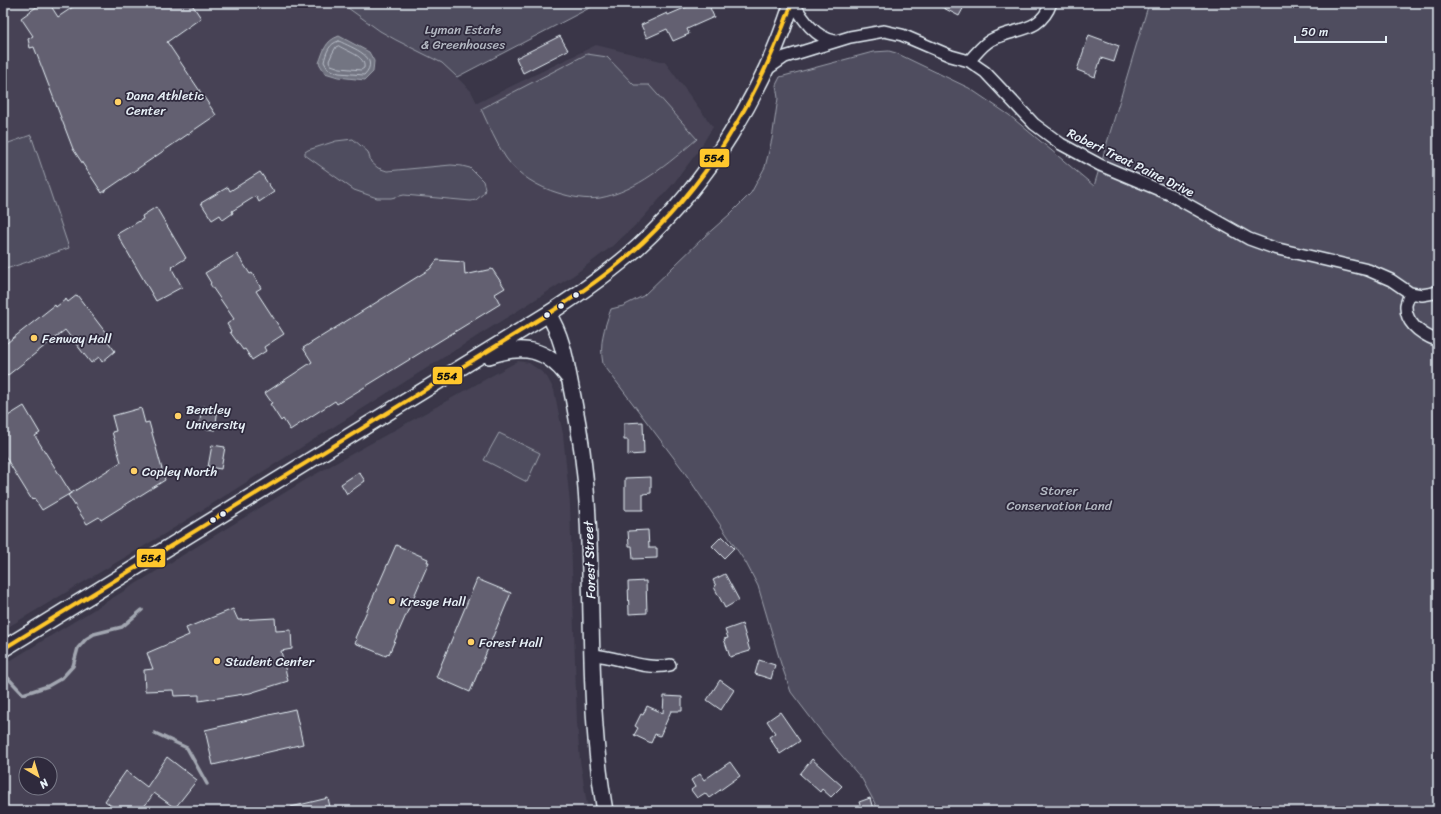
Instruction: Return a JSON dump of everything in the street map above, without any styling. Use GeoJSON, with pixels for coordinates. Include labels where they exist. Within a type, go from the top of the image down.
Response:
{"type":"FeatureCollection","features":[{"type":"Feature","properties":{"kind":"main road"},"geometry":{"type":"LineString","coordinates":[[3,649],[548,314],[614,268],[664,222],[687,195],[721,149],[747,107],[766,70],[792,3]]}},
{"type":"Feature","properties":{"kind":"main road","name":"Forest Street"},"geometry":{"type":"LineString","coordinates":[[548,314],[558,334],[569,379],[581,444],[587,496],[595,740],[605,811]]}},
{"type":"Feature","properties":{"kind":"main road"},"geometry":{"type":"LineString","coordinates":[[453,372],[499,352],[523,349],[534,351],[551,359],[561,368],[569,379]]}},
{"type":"Feature","properties":{"kind":"street"},"geometry":{"type":"LineString","coordinates":[[792,3],[815,32],[825,38],[835,41]]}},
{"type":"Feature","properties":{"kind":"street"},"geometry":{"type":"LineString","coordinates":[[969,61],[982,47],[992,40],[1035,25],[1042,20],[1052,3]]}},
{"type":"Feature","properties":{"kind":"street","name":"Robert Treat Paine Drive"},"geometry":{"type":"LineString","coordinates":[[766,70],[786,57],[835,41],[884,31],[902,35],[951,56],[969,61],[985,72],[1034,124],[1061,144],[1100,165],[1169,194],[1249,239],[1274,248],[1368,270],[1391,280],[1410,293]]}},
{"type":"Feature","properties":{"kind":"street"},"geometry":{"type":"LineString","coordinates":[[1438,291],[1422,295],[1410,293],[1406,304],[1408,316],[1414,326],[1425,335],[1438,342]]}},
{"type":"Feature","properties":{"kind":"street"},"geometry":{"type":"LineString","coordinates":[[592,655],[609,657],[648,666],[660,667],[670,665]]}},
{"type":"Feature","properties":{"kind":"shaded area","name":"Bentley University"},"geometry":{"type":"Polygon","coordinates":[[[3,3],[341,3],[380,31],[442,63],[471,91],[477,103],[596,45],[665,62],[713,127],[696,154],[673,184],[641,220],[615,244],[574,275],[166,533],[3,630],[3,3]]]}},
{"type":"Feature","properties":{"kind":"shaded area"},"geometry":{"type":"Polygon","coordinates":[[[518,361],[529,363],[542,372],[547,377],[554,390],[563,434],[570,504],[577,723],[580,760],[588,811],[3,811],[3,665],[307,479],[518,361]]]}},
{"type":"Feature","properties":{"kind":"green space","name":"Lyman Estate & Greenhouses"},"geometry":{"type":"Polygon","coordinates":[[[341,3],[599,3],[457,77],[442,63],[380,31],[341,3]]]}},
{"type":"Feature","properties":{"kind":"green space","name":"Storer Conservation Land"},"geometry":{"type":"Polygon","coordinates":[[[1149,3],[1438,3],[1438,811],[1406,811],[1405,808],[1391,811],[879,811],[862,779],[823,734],[791,692],[781,664],[758,586],[746,563],[683,470],[603,364],[603,336],[611,309],[623,306],[643,296],[751,193],[765,167],[772,139],[778,98],[776,85],[780,77],[873,52],[889,51],[896,53],[969,88],[1009,115],[1094,186],[1149,3]]]}},
{"type":"Feature","properties":{"kind":"green space"},"geometry":{"type":"Polygon","coordinates":[[[587,54],[607,57],[634,85],[649,85],[697,139],[664,166],[640,183],[614,194],[595,199],[579,198],[558,193],[536,184],[522,175],[516,170],[502,152],[481,109],[587,54]]]}},
{"type":"Feature","properties":{"kind":"green space"},"geometry":{"type":"Polygon","coordinates":[[[31,135],[69,248],[3,270],[3,145],[31,135]]]}},
{"type":"Feature","properties":{"kind":"green space"},"geometry":{"type":"Polygon","coordinates":[[[353,139],[368,152],[371,162],[378,168],[387,171],[451,165],[470,168],[483,181],[485,188],[484,193],[476,200],[471,201],[404,195],[391,198],[377,198],[354,190],[305,155],[305,152],[308,150],[336,141],[353,139]]]}},
{"type":"Feature","properties":{"kind":"green space"},"geometry":{"type":"Polygon","coordinates":[[[499,433],[540,453],[527,482],[484,460],[499,433]]]}},
{"type":"Feature","properties":{"kind":"water"},"geometry":{"type":"Polygon","coordinates":[[[339,36],[369,52],[374,61],[373,72],[365,80],[338,77],[325,73],[319,63],[328,43],[339,36]]]}},
{"type":"Feature","properties":{"kind":"building","name":"Dana Athletic Center"},"geometry":{"type":"Polygon","coordinates":[[[42,3],[49,3],[58,17],[79,3],[191,3],[201,18],[167,42],[216,115],[102,193],[73,149],[34,47],[30,48],[28,39],[33,36],[21,18],[42,3]]]}},
{"type":"Feature","properties":{"kind":"building"},"geometry":{"type":"Polygon","coordinates":[[[696,3],[708,3],[714,17],[687,29],[689,34],[673,41],[667,29],[647,38],[641,25],[667,13],[668,15],[696,3]]]}},
{"type":"Feature","properties":{"kind":"building"},"geometry":{"type":"Polygon","coordinates":[[[934,3],[966,3],[959,16],[934,3]]]}},
{"type":"Feature","properties":{"kind":"building"},"geometry":{"type":"Polygon","coordinates":[[[1089,35],[1119,46],[1114,62],[1101,58],[1095,77],[1077,70],[1089,35]]]}},
{"type":"Feature","properties":{"kind":"building"},"geometry":{"type":"Polygon","coordinates":[[[560,36],[568,50],[523,73],[516,58],[560,36]]]}},
{"type":"Feature","properties":{"kind":"building"},"geometry":{"type":"Polygon","coordinates":[[[260,172],[274,192],[259,202],[256,196],[232,211],[233,213],[223,220],[220,215],[212,220],[201,203],[228,187],[230,191],[260,172]]]}},
{"type":"Feature","properties":{"kind":"building"},"geometry":{"type":"Polygon","coordinates":[[[156,207],[186,258],[172,267],[182,287],[156,301],[117,234],[143,219],[142,216],[156,207]]]}},
{"type":"Feature","properties":{"kind":"building"},"geometry":{"type":"Polygon","coordinates":[[[237,254],[250,274],[252,273],[261,288],[256,291],[284,334],[264,347],[266,351],[252,360],[245,349],[243,350],[230,332],[231,331],[227,324],[234,319],[210,284],[211,283],[205,273],[237,254]]]}},
{"type":"Feature","properties":{"kind":"building"},"geometry":{"type":"Polygon","coordinates":[[[437,260],[464,262],[465,275],[492,269],[505,288],[495,294],[500,304],[337,404],[335,401],[290,430],[283,419],[281,421],[265,393],[312,362],[303,348],[430,269],[437,260]]]}},
{"type":"Feature","properties":{"kind":"building","name":"Fenway Hall"},"geometry":{"type":"Polygon","coordinates":[[[77,295],[109,337],[106,339],[115,351],[102,362],[99,357],[91,363],[65,330],[3,379],[3,346],[55,305],[56,307],[66,299],[68,302],[77,295]]]}},
{"type":"Feature","properties":{"kind":"building"},"geometry":{"type":"Polygon","coordinates":[[[24,406],[40,433],[35,436],[71,493],[42,510],[34,498],[32,500],[3,453],[3,419],[24,406]]]}},
{"type":"Feature","properties":{"kind":"building"},"geometry":{"type":"Polygon","coordinates":[[[202,406],[218,408],[215,430],[199,428],[202,406]]]}},
{"type":"Feature","properties":{"kind":"building","name":"Copley North"},"geometry":{"type":"Polygon","coordinates":[[[141,408],[145,423],[149,422],[165,480],[101,520],[99,517],[87,524],[68,495],[121,462],[112,432],[116,431],[112,416],[141,408]]]}},
{"type":"Feature","properties":{"kind":"building"},"geometry":{"type":"Polygon","coordinates":[[[643,422],[644,454],[628,455],[628,440],[624,440],[624,423],[643,422]]]}},
{"type":"Feature","properties":{"kind":"building"},"geometry":{"type":"Polygon","coordinates":[[[212,445],[225,447],[221,469],[208,467],[212,445]]]}},
{"type":"Feature","properties":{"kind":"building"},"geometry":{"type":"Polygon","coordinates":[[[359,472],[365,481],[347,494],[341,484],[359,472]]]}},
{"type":"Feature","properties":{"kind":"building"},"geometry":{"type":"Polygon","coordinates":[[[651,477],[651,493],[643,494],[643,510],[625,510],[625,478],[651,477]]]}},
{"type":"Feature","properties":{"kind":"building"},"geometry":{"type":"Polygon","coordinates":[[[648,530],[649,548],[657,548],[657,558],[633,559],[632,546],[629,546],[628,531],[648,530]]]}},
{"type":"Feature","properties":{"kind":"building"},"geometry":{"type":"Polygon","coordinates":[[[722,536],[734,548],[724,558],[712,546],[722,536]]]}},
{"type":"Feature","properties":{"kind":"building","name":"Kresge Hall"},"geometry":{"type":"Polygon","coordinates":[[[396,545],[428,559],[427,562],[429,562],[389,654],[388,653],[386,656],[355,643],[357,639],[355,638],[396,545]]]}},
{"type":"Feature","properties":{"kind":"building"},"geometry":{"type":"Polygon","coordinates":[[[725,574],[739,600],[725,608],[714,587],[716,586],[713,580],[725,574]]]}},
{"type":"Feature","properties":{"kind":"building","name":"Forest Hall"},"geometry":{"type":"Polygon","coordinates":[[[477,579],[511,593],[470,692],[436,677],[477,579]]]}},
{"type":"Feature","properties":{"kind":"building"},"geometry":{"type":"Polygon","coordinates":[[[646,581],[647,613],[629,614],[628,582],[646,581]]]}},
{"type":"Feature","properties":{"kind":"building","name":"Student Center"},"geometry":{"type":"Polygon","coordinates":[[[233,609],[238,620],[275,618],[276,631],[291,630],[292,649],[281,651],[288,681],[250,693],[199,701],[199,695],[174,696],[173,690],[145,691],[144,670],[153,669],[147,653],[189,635],[186,628],[233,609]]]}},
{"type":"Feature","properties":{"kind":"building"},"geometry":{"type":"Polygon","coordinates":[[[742,624],[750,651],[730,657],[724,639],[728,638],[725,630],[742,624]]]}},
{"type":"Feature","properties":{"kind":"building"},"geometry":{"type":"Polygon","coordinates":[[[759,660],[775,665],[771,679],[755,674],[759,660]]]}},
{"type":"Feature","properties":{"kind":"building"},"geometry":{"type":"Polygon","coordinates":[[[720,680],[734,690],[721,710],[707,700],[720,680]]]}},
{"type":"Feature","properties":{"kind":"building"},"geometry":{"type":"Polygon","coordinates":[[[664,696],[682,697],[682,711],[671,711],[660,736],[655,734],[651,743],[634,735],[638,728],[635,726],[641,714],[643,715],[647,706],[663,713],[664,696]]]}},
{"type":"Feature","properties":{"kind":"building"},"geometry":{"type":"Polygon","coordinates":[[[295,709],[303,744],[213,765],[205,730],[295,709]]]}},
{"type":"Feature","properties":{"kind":"building"},"geometry":{"type":"Polygon","coordinates":[[[780,712],[800,741],[780,754],[769,737],[775,733],[767,721],[780,712]]]}},
{"type":"Feature","properties":{"kind":"building"},"geometry":{"type":"Polygon","coordinates":[[[167,757],[197,780],[175,808],[154,793],[141,811],[118,811],[105,801],[126,771],[147,787],[167,757]]]}},
{"type":"Feature","properties":{"kind":"building"},"geometry":{"type":"Polygon","coordinates":[[[812,759],[842,786],[831,797],[822,789],[820,792],[800,774],[812,759]]]}},
{"type":"Feature","properties":{"kind":"building"},"geometry":{"type":"Polygon","coordinates":[[[730,762],[740,776],[709,798],[705,793],[697,798],[691,790],[695,787],[691,780],[700,774],[704,780],[730,762]]]}},
{"type":"Feature","properties":{"kind":"building"},"geometry":{"type":"Polygon","coordinates":[[[328,798],[331,811],[292,811],[291,807],[328,798]]]}},
{"type":"Feature","properties":{"kind":"building"},"geometry":{"type":"Polygon","coordinates":[[[870,798],[873,809],[862,811],[859,802],[870,798]]]}},
{"type":"Feature","properties":{"kind":"waterway"},"geometry":{"type":"LineString","coordinates":[[3,677],[8,678],[23,694],[48,686],[62,678],[73,666],[78,648],[86,639],[94,634],[122,627],[142,610]]}},
{"type":"Feature","properties":{"kind":"waterway"},"geometry":{"type":"LineString","coordinates":[[155,733],[187,748],[207,784]]}},
{"type":"Feature","properties":{"kind":"transit line","name":"554"},"geometry":{"type":"LineString","coordinates":[[3,649],[548,314],[610,271],[657,229],[706,171],[727,140],[763,74],[792,3]]}},
{"type":"Feature","properties":{"kind":"place","name":"Dana Athletic Center"},"geometry":{"type":"Point","coordinates":[118,102]}},
{"type":"Feature","properties":{"kind":"place","name":"Fenway Hall"},"geometry":{"type":"Point","coordinates":[34,338]}},
{"type":"Feature","properties":{"kind":"place","name":"Bentley University"},"geometry":{"type":"Point","coordinates":[178,416]}},
{"type":"Feature","properties":{"kind":"place","name":"Copley North"},"geometry":{"type":"Point","coordinates":[134,471]}},
{"type":"Feature","properties":{"kind":"place","name":"Kresge Hall"},"geometry":{"type":"Point","coordinates":[392,601]}},
{"type":"Feature","properties":{"kind":"place","name":"Forest Hall"},"geometry":{"type":"Point","coordinates":[471,642]}},
{"type":"Feature","properties":{"kind":"place","name":"Student Center"},"geometry":{"type":"Point","coordinates":[217,661]}}]}
